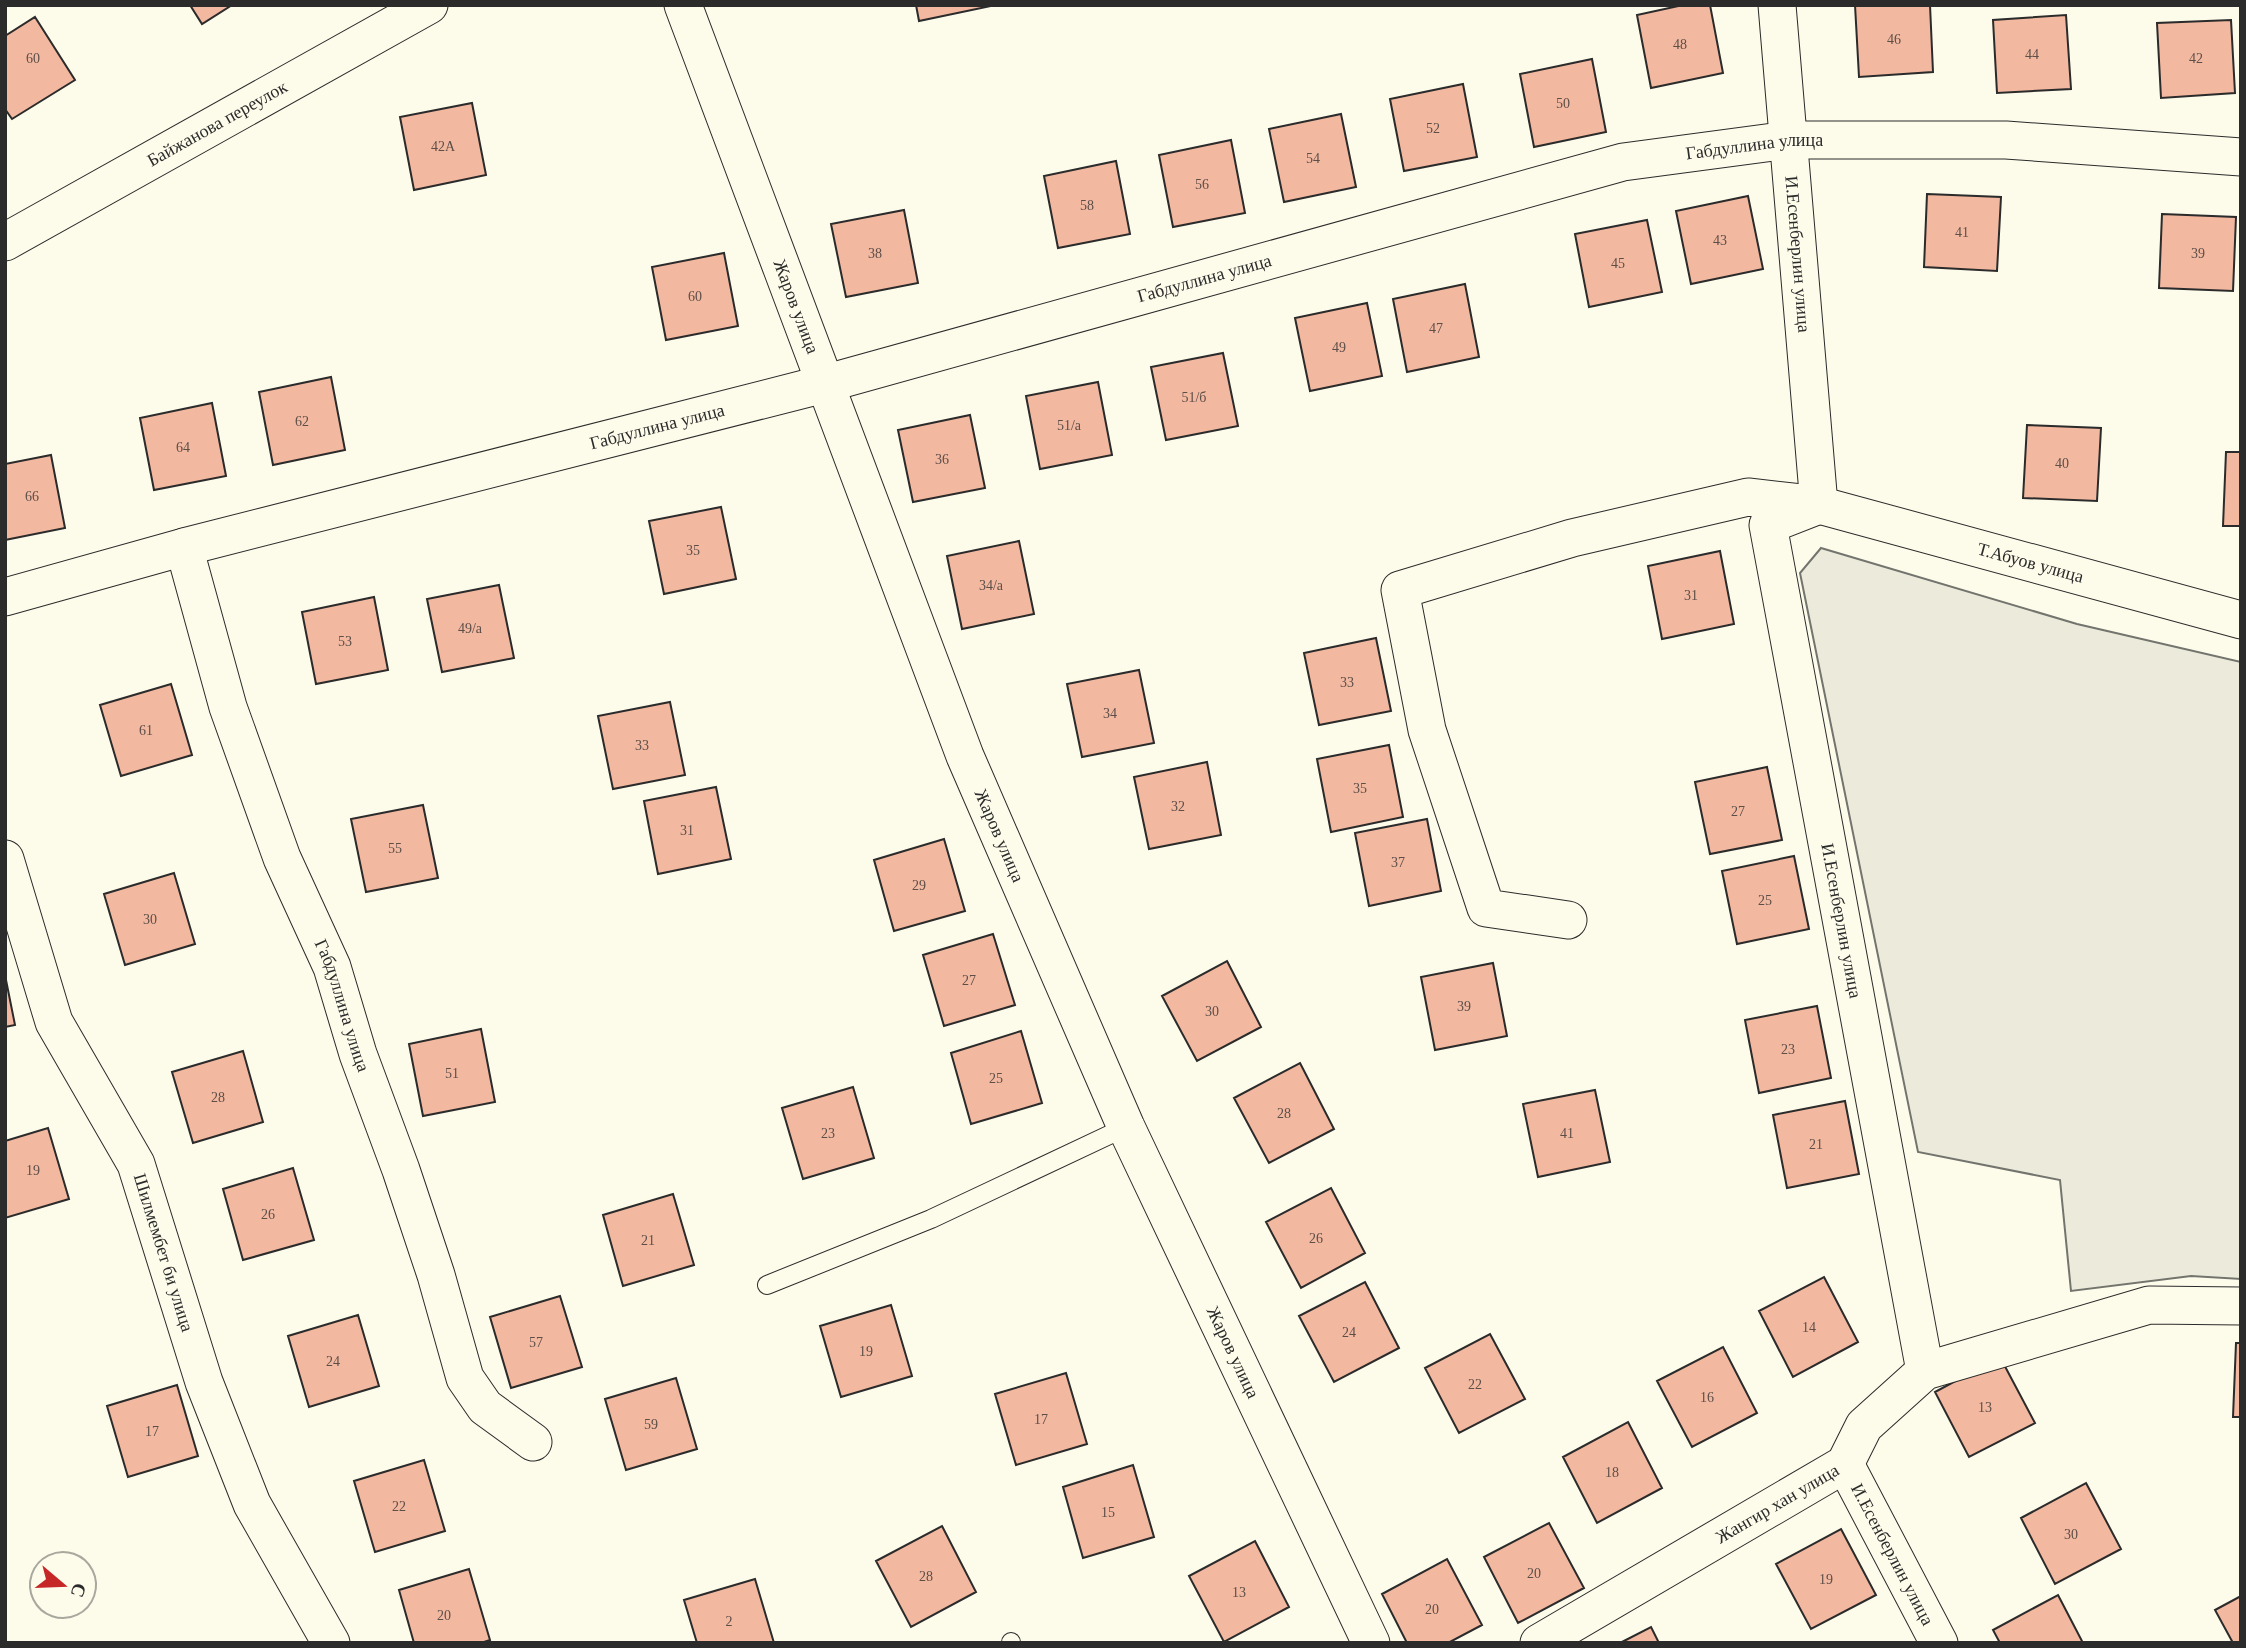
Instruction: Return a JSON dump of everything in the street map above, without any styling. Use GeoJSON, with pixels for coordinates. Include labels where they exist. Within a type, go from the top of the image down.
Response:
{"type":"FeatureCollection","features":[{"type":"Feature","properties":{"kind":"street","name":"Байжанова переулок"},"geometry":{"type":"LineString","coordinates":[[5,242],[429,5]]}},
{"type":"Feature","properties":{"kind":"street","name":"Жаров улица"},"geometry":{"type":"LineString","coordinates":[[683,5],[965,756],[1126,1127],[1371,1643]]}},
{"type":"Feature","properties":{"kind":"street","name":"И.Есенберлин улица"},"geometry":{"type":"LineString","coordinates":[[1777,5],[1819,505],[1768,525],[1926,1371]]}},
{"type":"Feature","properties":{"kind":"street","name":"Габдуллина улица"},"geometry":{"type":"LineString","coordinates":[[5,597],[184,547],[824,384],[1623,162],[1788,140],[2006,140],[2241,157]]}},
{"type":"Feature","properties":{"kind":"street"},"geometry":{"type":"LineString","coordinates":[[1568,920],[1486,908],[1427,730],[1400,590],[1572,538],[1748,497],[1819,505]]}},
{"type":"Feature","properties":{"kind":"street","name":"Т.Абуов улица"},"geometry":{"type":"LineString","coordinates":[[1819,505],[2241,620]]}},
{"type":"Feature","properties":{"kind":"street","name":"Габдуллина улица"},"geometry":{"type":"LineString","coordinates":[[184,547],[228,707],[282,858],[332,967],[358,1054],[436,1275],[465,1378],[485,1407],[533,1442]]}},
{"type":"Feature","properties":{"kind":"street","name":"Шилмембет би улица"},"geometry":{"type":"LineString","coordinates":[[5,859],[54,1022],[136,1164],[204,1382],[253,1504],[331,1643]]}},
{"type":"Feature","properties":{"kind":"street","name":"Жангир хан улица"},"geometry":{"type":"LineString","coordinates":[[1539,1643],[1845,1464],[1864,1426],[1926,1371],[2148,1305],[2241,1306]]}},
{"type":"Feature","properties":{"kind":"street","name":"И.Есенберлин улица"},"geometry":{"type":"LineString","coordinates":[[1845,1464],[1939,1643]]}},
{"type":"Feature","properties":{"kind":"lane"},"geometry":{"type":"LineString","coordinates":[[768,1285],[931,1219],[1126,1127]]}},
{"type":"Feature","properties":{"kind":"shaded area"},"geometry":{"type":"Polygon","coordinates":[[[1821,548],[2077,624],[2241,662],[2241,1279],[2191,1276],[2071,1291],[2060,1180],[1918,1152],[1800,573],[1821,548]]]}},
{"type":"Feature","properties":{"kind":"building"},"geometry":{"type":"Polygon","coordinates":[[[190,5],[232,5],[202,24],[190,5]]]}},
{"type":"Feature","properties":{"kind":"building"},"geometry":{"type":"Polygon","coordinates":[[[916,5],[991,5],[991,6],[919,21],[916,5]]]}},
{"type":"Feature","properties":{"kind":"building"},"geometry":{"type":"Polygon","coordinates":[[[1683,5],[1710,5],[1723,73],[1651,88],[1637,15],[1683,5]]]}},
{"type":"Feature","properties":{"kind":"building"},"geometry":{"type":"Polygon","coordinates":[[[1855,5],[1930,5],[1933,72],[1859,77],[1855,5]]]}},
{"type":"Feature","properties":{"kind":"building"},"geometry":{"type":"Polygon","coordinates":[[[2066,15],[2071,89],[1997,93],[1993,20],[2066,15]]]}},
{"type":"Feature","properties":{"kind":"building"},"geometry":{"type":"Polygon","coordinates":[[[35,17],[75,80],[12,119],[5,109],[5,36],[35,17]]]}},
{"type":"Feature","properties":{"kind":"building"},"geometry":{"type":"Polygon","coordinates":[[[2231,20],[2235,93],[2161,98],[2157,23],[2231,20]]]}},
{"type":"Feature","properties":{"kind":"building"},"geometry":{"type":"Polygon","coordinates":[[[1592,59],[1606,132],[1534,147],[1520,74],[1592,59]]]}},
{"type":"Feature","properties":{"kind":"building"},"geometry":{"type":"Polygon","coordinates":[[[1463,84],[1477,157],[1404,171],[1390,99],[1463,84]]]}},
{"type":"Feature","properties":{"kind":"building"},"geometry":{"type":"Polygon","coordinates":[[[472,103],[486,175],[414,190],[400,117],[472,103]]]}},
{"type":"Feature","properties":{"kind":"building"},"geometry":{"type":"Polygon","coordinates":[[[1341,114],[1356,187],[1284,202],[1269,129],[1341,114]]]}},
{"type":"Feature","properties":{"kind":"building"},"geometry":{"type":"Polygon","coordinates":[[[1231,140],[1245,213],[1173,227],[1159,155],[1231,140]]]}},
{"type":"Feature","properties":{"kind":"building"},"geometry":{"type":"Polygon","coordinates":[[[1116,161],[1130,234],[1058,248],[1044,176],[1116,161]]]}},
{"type":"Feature","properties":{"kind":"building"},"geometry":{"type":"Polygon","coordinates":[[[1927,194],[2001,197],[1997,271],[1924,267],[1927,194]]]}},
{"type":"Feature","properties":{"kind":"building"},"geometry":{"type":"Polygon","coordinates":[[[1748,196],[1763,269],[1691,284],[1676,211],[1748,196]]]}},
{"type":"Feature","properties":{"kind":"building"},"geometry":{"type":"Polygon","coordinates":[[[904,210],[918,283],[846,297],[831,224],[904,210]]]}},
{"type":"Feature","properties":{"kind":"building"},"geometry":{"type":"Polygon","coordinates":[[[2162,214],[2236,217],[2233,291],[2159,288],[2162,214]]]}},
{"type":"Feature","properties":{"kind":"building"},"geometry":{"type":"Polygon","coordinates":[[[1647,220],[1662,292],[1589,307],[1575,234],[1647,220]]]}},
{"type":"Feature","properties":{"kind":"building"},"geometry":{"type":"Polygon","coordinates":[[[724,253],[738,326],[666,340],[652,267],[724,253]]]}},
{"type":"Feature","properties":{"kind":"building"},"geometry":{"type":"Polygon","coordinates":[[[1465,284],[1479,357],[1407,372],[1393,299],[1465,284]]]}},
{"type":"Feature","properties":{"kind":"building"},"geometry":{"type":"Polygon","coordinates":[[[1367,303],[1382,376],[1310,391],[1295,318],[1367,303]]]}},
{"type":"Feature","properties":{"kind":"building"},"geometry":{"type":"Polygon","coordinates":[[[1223,353],[1238,426],[1166,440],[1151,367],[1223,353]]]}},
{"type":"Feature","properties":{"kind":"building"},"geometry":{"type":"Polygon","coordinates":[[[331,377],[345,450],[273,465],[259,392],[331,377]]]}},
{"type":"Feature","properties":{"kind":"building"},"geometry":{"type":"Polygon","coordinates":[[[1098,382],[1112,455],[1040,469],[1026,396],[1098,382]]]}},
{"type":"Feature","properties":{"kind":"building"},"geometry":{"type":"Polygon","coordinates":[[[212,403],[226,476],[154,490],[140,418],[212,403]]]}},
{"type":"Feature","properties":{"kind":"building"},"geometry":{"type":"Polygon","coordinates":[[[970,415],[985,488],[913,502],[898,430],[970,415]]]}},
{"type":"Feature","properties":{"kind":"building"},"geometry":{"type":"Polygon","coordinates":[[[2027,425],[2101,428],[2097,501],[2023,498],[2027,425]]]}},
{"type":"Feature","properties":{"kind":"building"},"geometry":{"type":"Polygon","coordinates":[[[2226,452],[2241,452],[2241,526],[2223,526],[2226,452]]]}},
{"type":"Feature","properties":{"kind":"building"},"geometry":{"type":"Polygon","coordinates":[[[51,455],[65,528],[5,540],[5,464],[51,455]]]}},
{"type":"Feature","properties":{"kind":"building"},"geometry":{"type":"Polygon","coordinates":[[[721,507],[736,579],[664,594],[649,521],[721,507]]]}},
{"type":"Feature","properties":{"kind":"building"},"geometry":{"type":"Polygon","coordinates":[[[1019,541],[1034,614],[962,629],[947,556],[1019,541]]]}},
{"type":"Feature","properties":{"kind":"building"},"geometry":{"type":"Polygon","coordinates":[[[1720,551],[1734,624],[1662,639],[1648,566],[1720,551]]]}},
{"type":"Feature","properties":{"kind":"building"},"geometry":{"type":"Polygon","coordinates":[[[499,585],[514,658],[442,672],[427,599],[499,585]]]}},
{"type":"Feature","properties":{"kind":"building"},"geometry":{"type":"Polygon","coordinates":[[[374,597],[388,670],[316,684],[302,612],[374,597]]]}},
{"type":"Feature","properties":{"kind":"building"},"geometry":{"type":"Polygon","coordinates":[[[1376,638],[1391,711],[1319,725],[1304,653],[1376,638]]]}},
{"type":"Feature","properties":{"kind":"building"},"geometry":{"type":"Polygon","coordinates":[[[1139,670],[1154,743],[1082,757],[1067,684],[1139,670]]]}},
{"type":"Feature","properties":{"kind":"building"},"geometry":{"type":"Polygon","coordinates":[[[171,684],[192,755],[121,776],[100,705],[171,684]]]}},
{"type":"Feature","properties":{"kind":"building"},"geometry":{"type":"Polygon","coordinates":[[[670,702],[685,775],[613,789],[598,716],[670,702]]]}},
{"type":"Feature","properties":{"kind":"building"},"geometry":{"type":"Polygon","coordinates":[[[1389,745],[1403,817],[1331,832],[1317,759],[1389,745]]]}},
{"type":"Feature","properties":{"kind":"building"},"geometry":{"type":"Polygon","coordinates":[[[1207,762],[1221,835],[1149,849],[1134,777],[1207,762]]]}},
{"type":"Feature","properties":{"kind":"building"},"geometry":{"type":"Polygon","coordinates":[[[1767,767],[1782,840],[1710,854],[1695,782],[1767,767]]]}},
{"type":"Feature","properties":{"kind":"building"},"geometry":{"type":"Polygon","coordinates":[[[716,787],[731,859],[658,874],[644,801],[716,787]]]}},
{"type":"Feature","properties":{"kind":"building"},"geometry":{"type":"Polygon","coordinates":[[[423,805],[438,878],[366,892],[351,819],[423,805]]]}},
{"type":"Feature","properties":{"kind":"building"},"geometry":{"type":"Polygon","coordinates":[[[1427,819],[1441,891],[1369,906],[1355,833],[1427,819]]]}},
{"type":"Feature","properties":{"kind":"building"},"geometry":{"type":"Polygon","coordinates":[[[944,839],[965,911],[894,931],[874,860],[944,839]]]}},
{"type":"Feature","properties":{"kind":"building"},"geometry":{"type":"Polygon","coordinates":[[[1794,856],[1809,929],[1737,944],[1722,871],[1794,856]]]}},
{"type":"Feature","properties":{"kind":"building"},"geometry":{"type":"Polygon","coordinates":[[[174,873],[195,944],[125,965],[104,894],[174,873]]]}},
{"type":"Feature","properties":{"kind":"building"},"geometry":{"type":"Polygon","coordinates":[[[993,934],[1015,1005],[944,1026],[923,955],[993,934]]]}},
{"type":"Feature","properties":{"kind":"building"},"geometry":{"type":"Polygon","coordinates":[[[1227,961],[1261,1027],[1197,1061],[1162,996],[1227,961]]]}},
{"type":"Feature","properties":{"kind":"building"},"geometry":{"type":"Polygon","coordinates":[[[1493,963],[1507,1036],[1435,1050],[1421,977],[1493,963]]]}},
{"type":"Feature","properties":{"kind":"building"},"geometry":{"type":"Polygon","coordinates":[[[5,975],[15,1025],[5,1027],[5,975]]]}},
{"type":"Feature","properties":{"kind":"building"},"geometry":{"type":"Polygon","coordinates":[[[1817,1006],[1831,1078],[1759,1093],[1745,1020],[1817,1006]]]}},
{"type":"Feature","properties":{"kind":"building"},"geometry":{"type":"Polygon","coordinates":[[[481,1029],[495,1102],[423,1116],[409,1044],[481,1029]]]}},
{"type":"Feature","properties":{"kind":"building"},"geometry":{"type":"Polygon","coordinates":[[[1021,1031],[1042,1103],[971,1124],[951,1053],[1021,1031]]]}},
{"type":"Feature","properties":{"kind":"building"},"geometry":{"type":"Polygon","coordinates":[[[243,1051],[263,1122],[193,1143],[172,1072],[243,1051]]]}},
{"type":"Feature","properties":{"kind":"building"},"geometry":{"type":"Polygon","coordinates":[[[1300,1063],[1334,1129],[1269,1163],[1234,1098],[1300,1063]]]}},
{"type":"Feature","properties":{"kind":"building"},"geometry":{"type":"Polygon","coordinates":[[[853,1087],[874,1158],[803,1179],[782,1108],[853,1087]]]}},
{"type":"Feature","properties":{"kind":"building"},"geometry":{"type":"Polygon","coordinates":[[[1595,1090],[1610,1162],[1538,1177],[1523,1104],[1595,1090]]]}},
{"type":"Feature","properties":{"kind":"building"},"geometry":{"type":"Polygon","coordinates":[[[1845,1101],[1859,1174],[1787,1188],[1773,1115],[1845,1101]]]}},
{"type":"Feature","properties":{"kind":"building"},"geometry":{"type":"Polygon","coordinates":[[[48,1128],[69,1199],[5,1218],[5,1141],[48,1128]]]}},
{"type":"Feature","properties":{"kind":"building"},"geometry":{"type":"Polygon","coordinates":[[[293,1168],[314,1240],[243,1260],[223,1189],[293,1168]]]}},
{"type":"Feature","properties":{"kind":"building"},"geometry":{"type":"Polygon","coordinates":[[[1331,1188],[1365,1253],[1301,1288],[1266,1222],[1331,1188]]]}},
{"type":"Feature","properties":{"kind":"building"},"geometry":{"type":"Polygon","coordinates":[[[673,1194],[694,1265],[623,1286],[603,1215],[673,1194]]]}},
{"type":"Feature","properties":{"kind":"building"},"geometry":{"type":"Polygon","coordinates":[[[1824,1277],[1858,1342],[1793,1377],[1759,1311],[1824,1277]]]}},
{"type":"Feature","properties":{"kind":"building"},"geometry":{"type":"Polygon","coordinates":[[[1365,1282],[1399,1348],[1334,1382],[1299,1316],[1365,1282]]]}},
{"type":"Feature","properties":{"kind":"building"},"geometry":{"type":"Polygon","coordinates":[[[560,1296],[582,1367],[511,1388],[490,1317],[560,1296]]]}},
{"type":"Feature","properties":{"kind":"building"},"geometry":{"type":"Polygon","coordinates":[[[891,1305],[912,1376],[841,1397],[820,1326],[891,1305]]]}},
{"type":"Feature","properties":{"kind":"building"},"geometry":{"type":"Polygon","coordinates":[[[358,1315],[379,1386],[309,1407],[288,1336],[358,1315]]]}},
{"type":"Feature","properties":{"kind":"building"},"geometry":{"type":"Polygon","coordinates":[[[1490,1334],[1525,1399],[1459,1433],[1425,1368],[1490,1334]]]}},
{"type":"Feature","properties":{"kind":"building"},"geometry":{"type":"Polygon","coordinates":[[[2236,1343],[2241,1343],[2241,1417],[2233,1417],[2236,1343]]]}},
{"type":"Feature","properties":{"kind":"building"},"geometry":{"type":"Polygon","coordinates":[[[1723,1347],[1757,1413],[1692,1447],[1657,1381],[1723,1347]]]}},
{"type":"Feature","properties":{"kind":"building"},"geometry":{"type":"Polygon","coordinates":[[[2000,1357],[2035,1423],[1969,1457],[1935,1392],[2000,1357]]]}},
{"type":"Feature","properties":{"kind":"building"},"geometry":{"type":"Polygon","coordinates":[[[1066,1373],[1087,1444],[1016,1465],[995,1394],[1066,1373]]]}},
{"type":"Feature","properties":{"kind":"building"},"geometry":{"type":"Polygon","coordinates":[[[676,1378],[697,1449],[626,1470],[605,1399],[676,1378]]]}},
{"type":"Feature","properties":{"kind":"building"},"geometry":{"type":"Polygon","coordinates":[[[177,1385],[198,1456],[128,1477],[107,1406],[177,1385]]]}},
{"type":"Feature","properties":{"kind":"building"},"geometry":{"type":"Polygon","coordinates":[[[1628,1422],[1662,1488],[1597,1523],[1563,1457],[1628,1422]]]}},
{"type":"Feature","properties":{"kind":"building"},"geometry":{"type":"Polygon","coordinates":[[[424,1460],[445,1531],[375,1552],[354,1481],[424,1460]]]}},
{"type":"Feature","properties":{"kind":"building"},"geometry":{"type":"Polygon","coordinates":[[[1133,1465],[1154,1537],[1083,1558],[1063,1487],[1133,1465]]]}},
{"type":"Feature","properties":{"kind":"building"},"geometry":{"type":"Polygon","coordinates":[[[2086,1483],[2121,1549],[2055,1584],[2021,1518],[2086,1483]]]}},
{"type":"Feature","properties":{"kind":"building"},"geometry":{"type":"Polygon","coordinates":[[[1549,1523],[1584,1588],[1518,1623],[1484,1557],[1549,1523]]]}},
{"type":"Feature","properties":{"kind":"building"},"geometry":{"type":"Polygon","coordinates":[[[942,1526],[976,1592],[911,1627],[876,1561],[942,1526]]]}},
{"type":"Feature","properties":{"kind":"building"},"geometry":{"type":"Polygon","coordinates":[[[1841,1529],[1876,1595],[1811,1629],[1776,1564],[1841,1529]]]}},
{"type":"Feature","properties":{"kind":"building"},"geometry":{"type":"Polygon","coordinates":[[[1255,1541],[1289,1607],[1224,1642],[1189,1576],[1255,1541]]]}},
{"type":"Feature","properties":{"kind":"building"},"geometry":{"type":"Polygon","coordinates":[[[1447,1559],[1482,1625],[1448,1643],[1407,1643],[1382,1594],[1447,1559]]]}},
{"type":"Feature","properties":{"kind":"building"},"geometry":{"type":"Polygon","coordinates":[[[469,1569],[490,1640],[481,1643],[414,1643],[399,1590],[469,1569]]]}},
{"type":"Feature","properties":{"kind":"building"},"geometry":{"type":"Polygon","coordinates":[[[755,1579],[774,1643],[697,1643],[684,1600],[755,1579]]]}},
{"type":"Feature","properties":{"kind":"building"},"geometry":{"type":"Polygon","coordinates":[[[2058,1595],[2083,1643],[2000,1643],[1993,1630],[2058,1595]]]}},
{"type":"Feature","properties":{"kind":"building"},"geometry":{"type":"Polygon","coordinates":[[[2241,1596],[2241,1643],[2233,1643],[2215,1610],[2241,1596]]]}},
{"type":"Feature","properties":{"kind":"building"},"geometry":{"type":"Polygon","coordinates":[[[1651,1627],[1659,1643],[1620,1643],[1651,1627]]]}}]}
